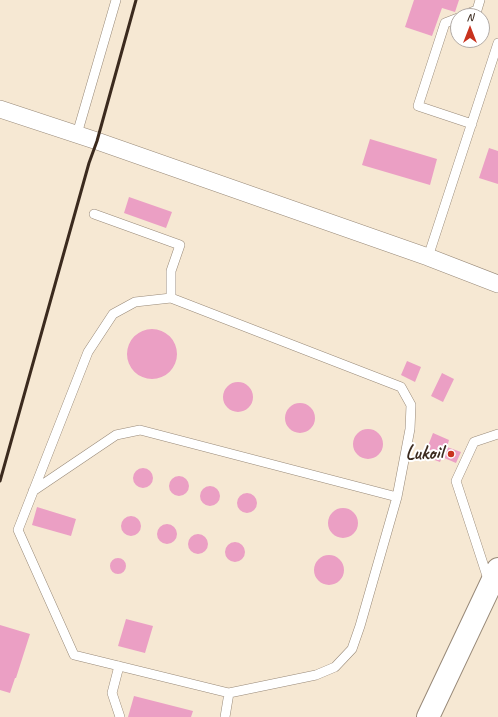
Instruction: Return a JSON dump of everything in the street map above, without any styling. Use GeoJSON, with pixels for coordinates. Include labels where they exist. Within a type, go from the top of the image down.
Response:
{"type":"FeatureCollection","features":[{"type":"Feature","properties":{"kind":"main road"},"geometry":{"type":"LineString","coordinates":[[428,717],[494,578]]}},
{"type":"Feature","properties":{"kind":"street"},"geometry":{"type":"LineString","coordinates":[[0,109],[77,134],[428,257],[498,284]]}},
{"type":"Feature","properties":{"kind":"lane"},"geometry":{"type":"LineString","coordinates":[[77,134],[116,0]]}},
{"type":"Feature","properties":{"kind":"lane"},"geometry":{"type":"LineString","coordinates":[[450,21],[445,23],[418,106],[472,124]]}},
{"type":"Feature","properties":{"kind":"lane"},"geometry":{"type":"LineString","coordinates":[[428,257],[498,44]]}},
{"type":"Feature","properties":{"kind":"lane"},"geometry":{"type":"LineString","coordinates":[[94,214],[180,245],[171,271],[171,298]]}},
{"type":"Feature","properties":{"kind":"lane"},"geometry":{"type":"LineString","coordinates":[[171,298],[401,387],[411,405],[410,429],[397,497],[352,649],[335,667],[316,675],[229,692],[74,655],[18,530],[88,352],[113,314],[135,302],[171,298]]}},
{"type":"Feature","properties":{"kind":"lane"},"geometry":{"type":"LineString","coordinates":[[33,491],[116,435],[140,430],[397,497]]}},
{"type":"Feature","properties":{"kind":"lane"},"geometry":{"type":"LineString","coordinates":[[494,578],[456,481],[474,442],[498,434]]}},
{"type":"Feature","properties":{"kind":"lane"},"geometry":{"type":"LineString","coordinates":[[119,666],[112,693],[120,717]]}},
{"type":"Feature","properties":{"kind":"lane"},"geometry":{"type":"LineString","coordinates":[[225,717],[229,692]]}},
{"type":"Feature","properties":{"kind":"building"},"geometry":{"type":"Polygon","coordinates":[[[414,0],[459,0],[456,8],[450,8],[450,10],[442,8],[432,36],[405,27],[414,0]]]}},
{"type":"Feature","properties":{"kind":"building"},"geometry":{"type":"Polygon","coordinates":[[[370,139],[437,159],[430,185],[362,165],[370,139]]]}},
{"type":"Feature","properties":{"kind":"building"},"geometry":{"type":"Polygon","coordinates":[[[489,148],[498,151],[498,184],[479,178],[489,148]]]}},
{"type":"Feature","properties":{"kind":"building"},"geometry":{"type":"Polygon","coordinates":[[[129,197],[172,212],[166,228],[124,213],[129,197]]]}},
{"type":"Feature","properties":{"kind":"building"},"geometry":{"type":"Polygon","coordinates":[[[152,329],[166,333],[173,340],[177,354],[173,368],[166,375],[152,379],[138,375],[131,368],[127,354],[131,340],[138,333],[152,329]]]}},
{"type":"Feature","properties":{"kind":"building"},"geometry":{"type":"Polygon","coordinates":[[[407,361],[421,367],[415,382],[401,375],[407,361]]]}},
{"type":"Feature","properties":{"kind":"building"},"geometry":{"type":"Polygon","coordinates":[[[442,373],[454,379],[443,402],[431,396],[442,373]]]}},
{"type":"Feature","properties":{"kind":"building"},"geometry":{"type":"Polygon","coordinates":[[[238,382],[249,386],[253,397],[249,408],[238,412],[227,408],[223,397],[227,386],[238,382]]]}},
{"type":"Feature","properties":{"kind":"building"},"geometry":{"type":"Polygon","coordinates":[[[300,403],[311,407],[315,418],[311,429],[300,433],[289,429],[285,418],[289,407],[300,403]]]}},
{"type":"Feature","properties":{"kind":"building"},"geometry":{"type":"Polygon","coordinates":[[[368,429],[379,433],[383,444],[379,455],[368,459],[357,455],[353,444],[357,433],[368,429]]]}},
{"type":"Feature","properties":{"kind":"building"},"geometry":{"type":"Polygon","coordinates":[[[433,433],[449,440],[447,447],[461,452],[456,463],[442,457],[440,462],[424,456],[433,433]]]}},
{"type":"Feature","properties":{"kind":"building"},"geometry":{"type":"Polygon","coordinates":[[[143,468],[150,471],[153,478],[150,485],[143,488],[136,485],[133,478],[136,471],[143,468]]]}},
{"type":"Feature","properties":{"kind":"building"},"geometry":{"type":"Polygon","coordinates":[[[179,476],[186,479],[189,486],[186,493],[179,496],[172,493],[169,486],[172,479],[179,476]]]}},
{"type":"Feature","properties":{"kind":"building"},"geometry":{"type":"Polygon","coordinates":[[[210,486],[217,489],[220,496],[217,503],[210,506],[203,503],[200,496],[203,489],[210,486]]]}},
{"type":"Feature","properties":{"kind":"building"},"geometry":{"type":"Polygon","coordinates":[[[247,493],[254,496],[257,503],[254,510],[247,513],[240,510],[237,503],[240,496],[247,493]]]}},
{"type":"Feature","properties":{"kind":"building"},"geometry":{"type":"Polygon","coordinates":[[[37,507],[76,519],[71,536],[32,525],[37,507]]]}},
{"type":"Feature","properties":{"kind":"building"},"geometry":{"type":"Polygon","coordinates":[[[343,508],[354,512],[358,523],[354,534],[343,538],[332,534],[328,523],[332,512],[343,508]]]}},
{"type":"Feature","properties":{"kind":"building"},"geometry":{"type":"Polygon","coordinates":[[[131,516],[138,519],[141,526],[138,533],[131,536],[124,533],[121,526],[124,519],[131,516]]]}},
{"type":"Feature","properties":{"kind":"building"},"geometry":{"type":"Polygon","coordinates":[[[167,524],[174,527],[177,534],[174,541],[167,544],[160,541],[157,534],[160,527],[167,524]]]}},
{"type":"Feature","properties":{"kind":"building"},"geometry":{"type":"Polygon","coordinates":[[[198,534],[205,537],[208,544],[205,551],[198,554],[191,551],[188,544],[191,537],[198,534]]]}},
{"type":"Feature","properties":{"kind":"building"},"geometry":{"type":"Polygon","coordinates":[[[235,542],[242,545],[245,552],[242,559],[235,562],[228,559],[225,552],[228,545],[235,542]]]}},
{"type":"Feature","properties":{"kind":"building"},"geometry":{"type":"Polygon","coordinates":[[[329,555],[340,559],[344,570],[340,581],[329,585],[318,581],[314,570],[318,559],[329,555]]]}},
{"type":"Feature","properties":{"kind":"building"},"geometry":{"type":"Polygon","coordinates":[[[115,558],[121,558],[126,563],[124,572],[121,574],[115,574],[110,569],[110,563],[115,558]]]}},
{"type":"Feature","properties":{"kind":"building"},"geometry":{"type":"Polygon","coordinates":[[[126,619],[153,626],[145,653],[118,646],[126,619]]]}},
{"type":"Feature","properties":{"kind":"building"},"geometry":{"type":"Polygon","coordinates":[[[0,625],[30,634],[10,693],[0,690],[0,625]]]}},
{"type":"Feature","properties":{"kind":"building"},"geometry":{"type":"Polygon","coordinates":[[[134,696],[193,711],[191,717],[128,717],[134,696]]]}},
{"type":"Feature","properties":{"kind":"railway"},"geometry":{"type":"LineString","coordinates":[[0,481],[136,0]]}},
{"type":"Feature","properties":{"kind":"place","name":"Lukoil"},"geometry":{"type":"Point","coordinates":[451,454]}}]}
